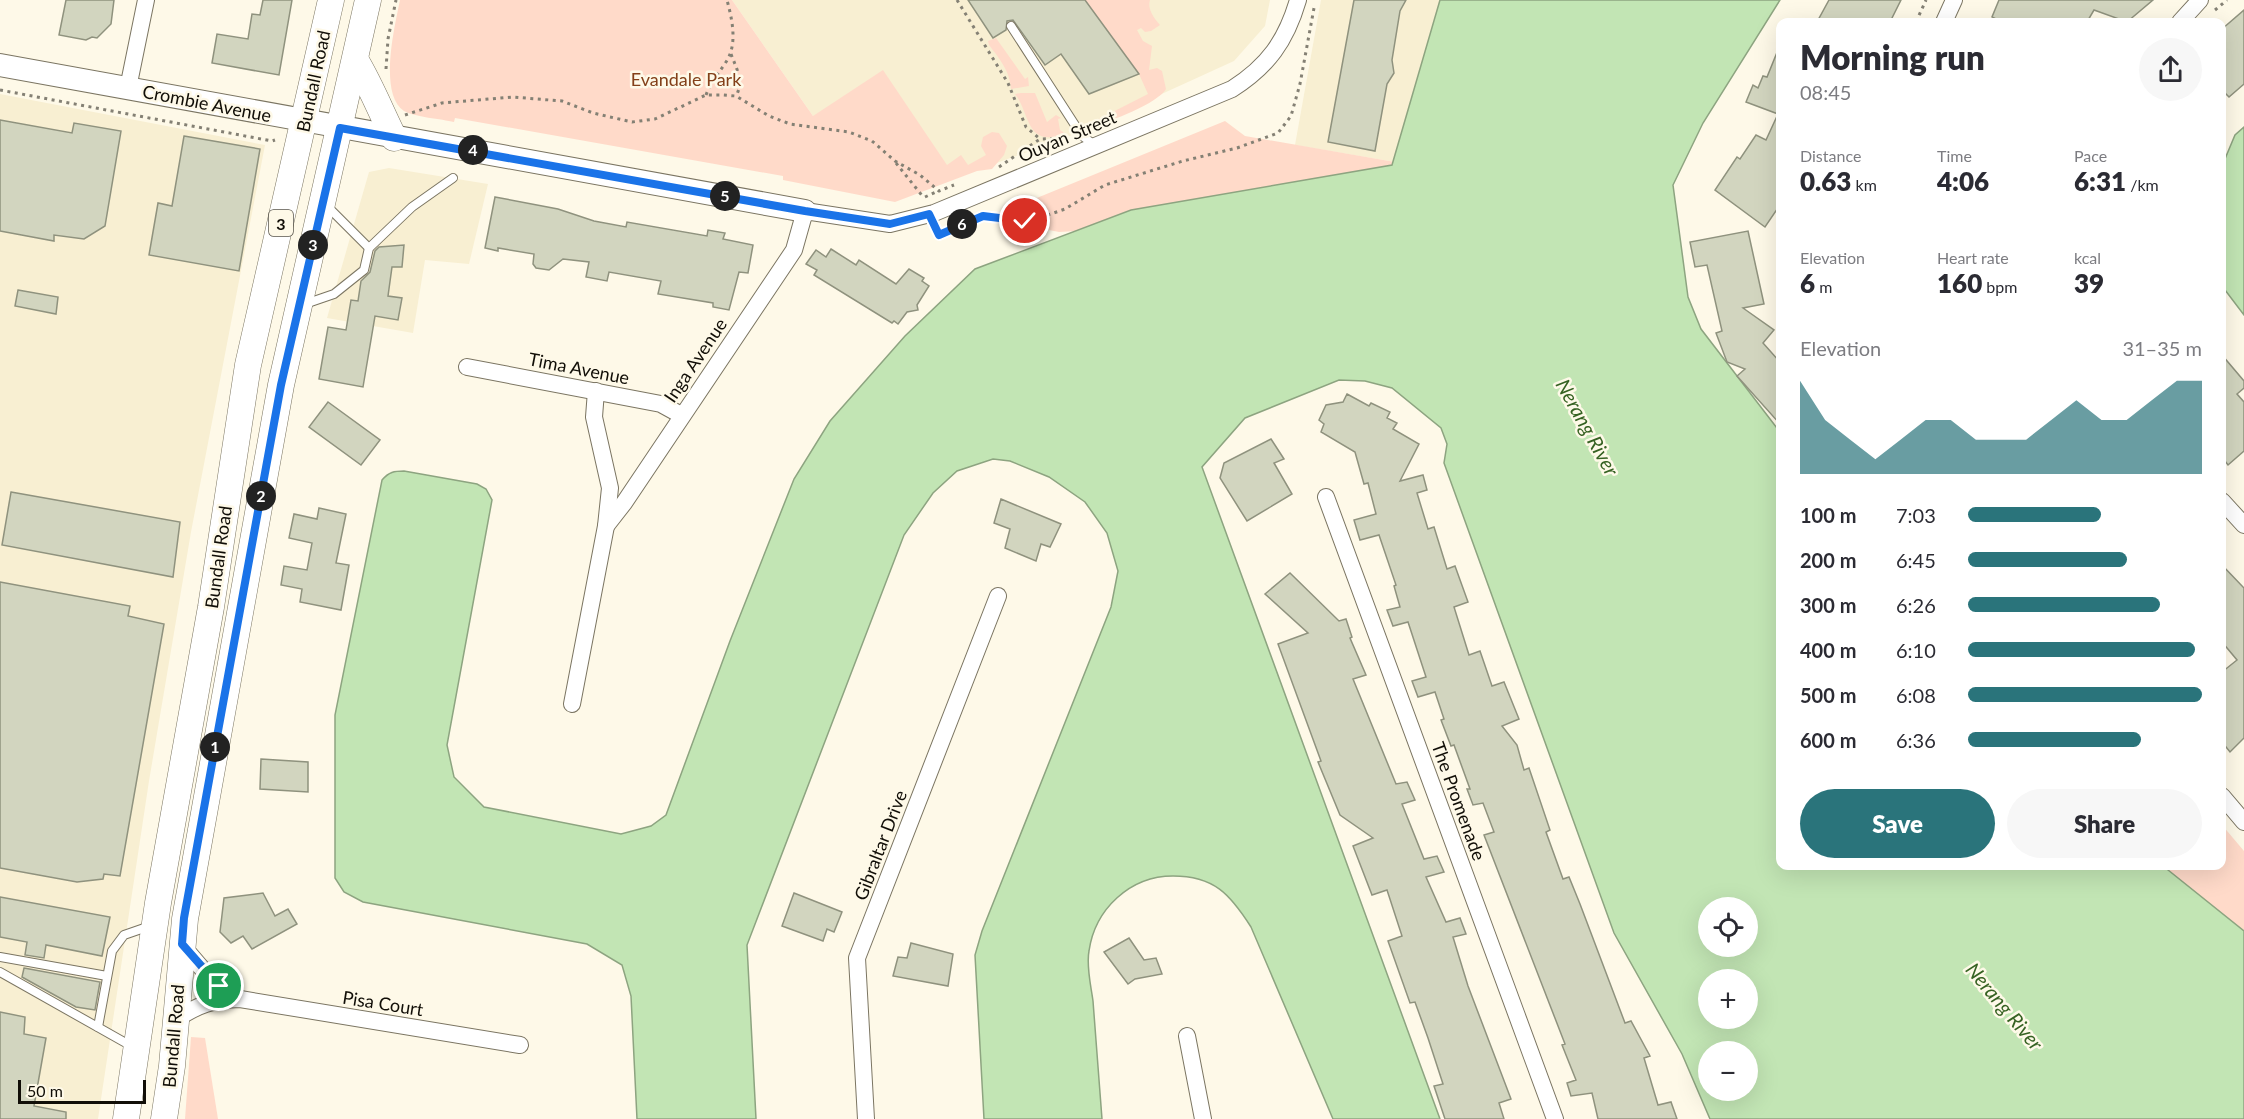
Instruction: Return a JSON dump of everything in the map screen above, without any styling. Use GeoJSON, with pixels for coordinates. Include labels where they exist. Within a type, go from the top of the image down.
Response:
{"type":"FeatureCollection","features":[{"type":"Feature","properties":{"kind":"main road","name":"Bundall Road"},"geometry":{"type":"LineString","coordinates":[[126,1119],[135,1048],[211,608],[248,365],[331,0]]}},
{"type":"Feature","properties":{"kind":"main road","name":"Bundall Road"},"geometry":{"type":"LineString","coordinates":[[164,1119],[176,1020],[182,944],[276,408],[368,0]]}},
{"type":"Feature","properties":{"kind":"main road"},"geometry":{"type":"LineString","coordinates":[[356,61],[372,88],[377,104],[396,125]]}},
{"type":"Feature","properties":{"kind":"street"},"geometry":{"type":"LineString","coordinates":[[128,88],[146,0]]}},
{"type":"Feature","properties":{"kind":"street","name":"Ouyan Street"},"geometry":{"type":"LineString","coordinates":[[805,211],[890,224],[929,214],[1088,141],[1232,88],[1253,75],[1271,58],[1291,25],[1298,0]]}},
{"type":"Feature","properties":{"kind":"street"},"geometry":{"type":"LineString","coordinates":[[1946,18],[1954,0]]}},
{"type":"Feature","properties":{"kind":"street"},"geometry":{"type":"LineString","coordinates":[[2184,18],[2200,0]]}},
{"type":"Feature","properties":{"kind":"street","name":"Crombie Avenue"},"geometry":{"type":"LineString","coordinates":[[0,65],[340,128],[396,125],[805,211]]}},
{"type":"Feature","properties":{"kind":"street","name":"Inga Avenue"},"geometry":{"type":"LineString","coordinates":[[606,525],[624,502],[794,250],[805,211]]}},
{"type":"Feature","properties":{"kind":"street","name":"Tima Avenue"},"geometry":{"type":"LineString","coordinates":[[467,367],[661,404],[681,416]]}},
{"type":"Feature","properties":{"kind":"street","name":"Inga Avenue"},"geometry":{"type":"LineString","coordinates":[[572,704],[606,525],[610,488],[594,417],[596,391]]}},
{"type":"Feature","properties":{"kind":"street","name":"The Promenade"},"geometry":{"type":"LineString","coordinates":[[1326,497],[1555,1119]]}},
{"type":"Feature","properties":{"kind":"street"},"geometry":{"type":"LineString","coordinates":[[2226,505],[2244,525]]}},
{"type":"Feature","properties":{"kind":"street","name":"Gibraltar Drive"},"geometry":{"type":"LineString","coordinates":[[866,1119],[857,958],[998,596]]}},
{"type":"Feature","properties":{"kind":"street"},"geometry":{"type":"LineString","coordinates":[[2226,801],[2244,822]]}},
{"type":"Feature","properties":{"kind":"street","name":"Pisa Court"},"geometry":{"type":"LineString","coordinates":[[182,944],[211,979],[240,999]]}},
{"type":"Feature","properties":{"kind":"street","name":"Pisa Court"},"geometry":{"type":"LineString","coordinates":[[176,1020],[198,1006],[216,1000],[240,999],[520,1045]]}},
{"type":"Feature","properties":{"kind":"street"},"geometry":{"type":"LineString","coordinates":[[1187,1036],[1203,1119]]}},
{"type":"Feature","properties":{"kind":"lane"},"geometry":{"type":"LineString","coordinates":[[1011,26],[1088,141]]}},
{"type":"Feature","properties":{"kind":"lane"},"geometry":{"type":"LineString","coordinates":[[299,306],[334,294],[364,270],[369,248],[412,207],[453,178]]}},
{"type":"Feature","properties":{"kind":"lane"},"geometry":{"type":"LineString","coordinates":[[323,202],[369,248]]}},
{"type":"Feature","properties":{"kind":"lane"},"geometry":{"type":"LineString","coordinates":[[98,1027],[112,951],[124,935],[155,925]]}},
{"type":"Feature","properties":{"kind":"lane"},"geometry":{"type":"LineString","coordinates":[[0,957],[107,976]]}},
{"type":"Feature","properties":{"kind":"lane"},"geometry":{"type":"LineString","coordinates":[[0,972],[135,1048]]}},
{"type":"Feature","properties":{"kind":"path"},"geometry":{"type":"LineString","coordinates":[[386,72],[388,39],[396,0]]}},
{"type":"Feature","properties":{"kind":"path"},"geometry":{"type":"LineString","coordinates":[[706,94],[710,84],[731,54],[733,36],[727,0]]}},
{"type":"Feature","properties":{"kind":"path"},"geometry":{"type":"LineString","coordinates":[[957,0],[1008,83],[1026,127],[1040,139]]}},
{"type":"Feature","properties":{"kind":"path"},"geometry":{"type":"LineString","coordinates":[[396,125],[404,115],[442,103],[513,97],[562,101],[593,113],[632,122],[655,119],[706,94],[736,96],[769,116],[790,124],[849,132],[872,141],[895,161],[924,197],[939,235],[983,216],[1025,221],[1065,209],[1105,185],[1183,161],[1237,148],[1278,133],[1291,116],[1300,84],[1316,0]]}},
{"type":"Feature","properties":{"kind":"path"},"geometry":{"type":"LineString","coordinates":[[1918,18],[1926,0]]}},
{"type":"Feature","properties":{"kind":"path"},"geometry":{"type":"LineString","coordinates":[[731,54],[739,72],[741,86],[736,96]]}},
{"type":"Feature","properties":{"kind":"path"},"geometry":{"type":"LineString","coordinates":[[0,90],[275,140]]}},
{"type":"Feature","properties":{"kind":"path"},"geometry":{"type":"LineString","coordinates":[[992,172],[1040,139],[1088,141]]}},
{"type":"Feature","properties":{"kind":"path"},"geometry":{"type":"LineString","coordinates":[[895,161],[920,175],[939,191]]}},
{"type":"Feature","properties":{"kind":"path"},"geometry":{"type":"LineString","coordinates":[[924,197],[960,182]]}},
{"type":"Feature","properties":{"kind":"shaded area"},"geometry":{"type":"Polygon","coordinates":[[[732,0],[1270,0],[1265,26],[1234,61],[1063,139],[955,178],[813,116],[732,0]]]}},
{"type":"Feature","properties":{"kind":"shaded area"},"geometry":{"type":"Polygon","coordinates":[[[1321,0],[1440,0],[1395,162],[1295,145],[1321,0]]]}},
{"type":"Feature","properties":{"kind":"shaded area"},"geometry":{"type":"Polygon","coordinates":[[[0,94],[265,145],[191,532],[149,781],[98,1119],[0,1119],[0,94]]]}},
{"type":"Feature","properties":{"kind":"shaded area"},"geometry":{"type":"Polygon","coordinates":[[[389,168],[488,184],[469,264],[425,260],[413,333],[327,318],[369,172],[389,168]]]}},
{"type":"Feature","properties":{"kind":"green space","name":"Evandale Park"},"geometry":{"type":"Polygon","coordinates":[[[400,0],[732,0],[813,116],[883,70],[947,165],[961,155],[968,165],[986,155],[981,146],[983,137],[992,132],[999,133],[1007,146],[1004,155],[992,169],[977,171],[895,202],[783,180],[783,176],[455,118],[454,122],[414,115],[404,111],[396,102],[390,75],[392,42],[400,0]]]}},
{"type":"Feature","properties":{"kind":"green space"},"geometry":{"type":"Polygon","coordinates":[[[1085,0],[1150,0],[1150,10],[1160,25],[1151,31],[1145,32],[1141,28],[1137,30],[1143,41],[1152,46],[1149,70],[1157,68],[1162,71],[1166,89],[1133,112],[1093,125],[1093,122],[1148,94],[1139,74],[1085,0]]]}},
{"type":"Feature","properties":{"kind":"green space"},"geometry":{"type":"Polygon","coordinates":[[[996,38],[1025,79],[1028,77],[1029,86],[1011,89],[1006,71],[989,45],[988,41],[996,38]]]}},
{"type":"Feature","properties":{"kind":"green space"},"geometry":{"type":"Polygon","coordinates":[[[1035,93],[1047,122],[1056,115],[1061,118],[1058,119],[1060,130],[1066,134],[1043,137],[1036,133],[1015,94],[1035,93]]]}},
{"type":"Feature","properties":{"kind":"green space"},"geometry":{"type":"Polygon","coordinates":[[[1225,121],[1245,136],[1395,162],[1392,165],[1131,210],[1076,231],[1059,232],[988,218],[1225,121]]]}},
{"type":"Feature","properties":{"kind":"green space"},"geometry":{"type":"Polygon","coordinates":[[[2226,830],[2244,851],[2244,931],[2168,870],[2226,870],[2226,830]]]}},
{"type":"Feature","properties":{"kind":"green space"},"geometry":{"type":"Polygon","coordinates":[[[191,1037],[205,1038],[218,1119],[185,1119],[191,1037]]]}},
{"type":"Feature","properties":{"kind":"water","name":"Nerang River"},"geometry":{"type":"Polygon","coordinates":[[[1440,0],[1780,0],[1703,123],[1673,185],[1688,297],[1701,329],[1776,427],[1776,870],[2168,870],[2244,931],[2244,1119],[1710,1119],[1702,1101],[1758,1101],[1758,1041],[1698,1041],[1698,1091],[1682,1054],[1614,933],[1444,463],[1447,444],[1441,428],[1392,388],[1365,381],[1339,380],[1245,418],[1202,467],[1440,1119],[1333,1119],[1251,927],[1236,905],[1220,889],[1200,879],[1173,876],[1143,882],[1117,898],[1107,909],[1093,936],[1088,963],[1102,1119],[984,1119],[975,955],[982,931],[1111,607],[1118,571],[1107,533],[1085,502],[1049,477],[1010,461],[993,459],[957,471],[933,493],[904,535],[747,945],[756,1119],[637,1119],[631,996],[622,965],[587,944],[363,902],[344,892],[335,878],[335,715],[382,480],[394,472],[404,471],[477,484],[486,489],[492,500],[447,745],[454,777],[484,807],[621,834],[651,826],[666,815],[730,641],[794,479],[830,421],[905,336],[975,269],[1131,210],[1392,165],[1440,0]]]}},
{"type":"Feature","properties":{"kind":"water"},"geometry":{"type":"Polygon","coordinates":[[[2244,127],[2244,315],[2226,291],[2226,156],[2235,135],[2244,127]]]}},
{"type":"Feature","properties":{"kind":"building"},"geometry":{"type":"Polygon","coordinates":[[[66,0],[114,0],[111,24],[97,38],[92,37],[86,40],[59,35],[66,0]]]}},
{"type":"Feature","properties":{"kind":"building"},"geometry":{"type":"Polygon","coordinates":[[[263,0],[292,0],[279,75],[212,63],[217,34],[248,39],[252,14],[260,15],[263,0]]]}},
{"type":"Feature","properties":{"kind":"building"},"geometry":{"type":"Polygon","coordinates":[[[968,0],[1085,0],[1139,74],[1089,94],[1061,54],[1045,65],[1013,20],[1007,21],[1006,30],[993,38],[968,0]]]}},
{"type":"Feature","properties":{"kind":"building"},"geometry":{"type":"Polygon","coordinates":[[[1354,0],[1406,0],[1400,11],[1392,60],[1394,73],[1387,84],[1375,151],[1328,142],[1354,0]]]}},
{"type":"Feature","properties":{"kind":"building"},"geometry":{"type":"Polygon","coordinates":[[[1829,0],[1901,0],[1892,18],[1819,18],[1829,0]]]}},
{"type":"Feature","properties":{"kind":"building"},"geometry":{"type":"Polygon","coordinates":[[[1999,0],[2153,0],[2132,18],[2116,18],[2094,10],[2089,18],[1992,17],[1999,0]]]}},
{"type":"Feature","properties":{"kind":"building"},"geometry":{"type":"Polygon","coordinates":[[[2244,10],[2244,84],[2229,97],[2226,94],[2226,26],[2244,10]]]}},
{"type":"Feature","properties":{"kind":"building"},"geometry":{"type":"Polygon","coordinates":[[[1776,55],[1776,113],[1746,102],[1753,85],[1758,88],[1763,76],[1767,77],[1776,55]]]}},
{"type":"Feature","properties":{"kind":"building"},"geometry":{"type":"Polygon","coordinates":[[[1776,118],[1776,211],[1765,227],[1715,190],[1737,157],[1740,159],[1756,135],[1766,140],[1776,118]]]}},
{"type":"Feature","properties":{"kind":"building"},"geometry":{"type":"Polygon","coordinates":[[[0,120],[72,133],[74,123],[121,131],[105,226],[84,239],[54,235],[54,241],[0,231],[0,120]]]}},
{"type":"Feature","properties":{"kind":"building"},"geometry":{"type":"Polygon","coordinates":[[[184,136],[260,149],[239,271],[149,255],[158,203],[172,206],[184,136]]]}},
{"type":"Feature","properties":{"kind":"building"},"geometry":{"type":"Polygon","coordinates":[[[495,197],[558,209],[594,221],[626,227],[627,222],[707,236],[708,230],[725,233],[723,239],[753,245],[748,273],[739,272],[729,310],[713,307],[713,303],[658,294],[661,281],[609,272],[607,281],[586,277],[589,262],[563,259],[549,270],[536,268],[533,264],[534,254],[485,248],[495,197]]]}},
{"type":"Feature","properties":{"kind":"building"},"geometry":{"type":"Polygon","coordinates":[[[1748,231],[1764,304],[1743,308],[1774,330],[1763,343],[1776,358],[1776,420],[1737,376],[1745,369],[1727,362],[1716,333],[1722,331],[1707,265],[1695,267],[1690,242],[1748,231]]]}},
{"type":"Feature","properties":{"kind":"building"},"geometry":{"type":"Polygon","coordinates":[[[404,245],[402,267],[392,267],[388,296],[402,298],[398,320],[375,316],[363,387],[319,379],[328,327],[346,330],[351,300],[358,301],[361,281],[370,272],[375,251],[379,247],[404,245]]]}},
{"type":"Feature","properties":{"kind":"building"},"geometry":{"type":"Polygon","coordinates":[[[831,249],[856,265],[859,260],[896,284],[909,269],[924,278],[922,281],[929,286],[917,305],[918,310],[907,312],[898,324],[894,321],[892,323],[814,275],[817,270],[806,264],[816,250],[826,257],[831,249]]]}},
{"type":"Feature","properties":{"kind":"building"},"geometry":{"type":"Polygon","coordinates":[[[18,290],[58,297],[56,314],[15,306],[18,290]]]}},
{"type":"Feature","properties":{"kind":"building"},"geometry":{"type":"Polygon","coordinates":[[[2226,360],[2244,381],[2244,388],[2237,394],[2244,402],[2244,451],[2228,465],[2226,462],[2226,360]]]}},
{"type":"Feature","properties":{"kind":"building"},"geometry":{"type":"Polygon","coordinates":[[[1347,394],[1369,406],[1371,403],[1390,412],[1387,418],[1397,423],[1393,429],[1419,444],[1400,481],[1423,475],[1427,490],[1417,493],[1428,529],[1434,527],[1447,569],[1455,566],[1468,602],[1454,607],[1469,655],[1480,651],[1492,686],[1504,682],[1519,719],[1502,726],[1517,745],[1524,770],[1529,768],[1550,830],[1546,832],[1563,879],[1569,877],[1625,1023],[1631,1021],[1650,1056],[1644,1058],[1658,1105],[1671,1102],[1677,1119],[1598,1119],[1592,1093],[1571,1096],[1567,1083],[1576,1080],[1562,1045],[1565,1044],[1484,835],[1494,832],[1483,803],[1473,805],[1467,789],[1470,789],[1454,745],[1451,746],[1441,720],[1444,719],[1435,692],[1418,697],[1412,681],[1426,677],[1408,622],[1393,626],[1387,610],[1400,607],[1394,586],[1396,585],[1379,535],[1360,540],[1354,520],[1376,514],[1368,483],[1364,484],[1355,452],[1321,432],[1324,424],[1319,420],[1326,405],[1343,402],[1347,394]]]}},
{"type":"Feature","properties":{"kind":"building"},"geometry":{"type":"Polygon","coordinates":[[[328,402],[380,440],[361,465],[309,427],[328,402]]]}},
{"type":"Feature","properties":{"kind":"building"},"geometry":{"type":"Polygon","coordinates":[[[1271,439],[1284,459],[1274,463],[1292,494],[1247,521],[1220,478],[1224,463],[1271,439]]]}},
{"type":"Feature","properties":{"kind":"building"},"geometry":{"type":"Polygon","coordinates":[[[11,492],[180,522],[173,577],[2,545],[11,492]]]}},
{"type":"Feature","properties":{"kind":"building"},"geometry":{"type":"Polygon","coordinates":[[[1001,499],[1061,524],[1050,547],[1041,544],[1036,561],[1005,548],[1010,529],[994,523],[1001,499]]]}},
{"type":"Feature","properties":{"kind":"building"},"geometry":{"type":"Polygon","coordinates":[[[319,508],[346,514],[336,563],[349,565],[341,610],[300,602],[302,589],[281,585],[284,566],[307,570],[312,543],[289,538],[294,514],[317,519],[319,508]]]}},
{"type":"Feature","properties":{"kind":"building"},"geometry":{"type":"Polygon","coordinates":[[[2226,569],[2244,588],[2244,738],[2230,752],[2226,747],[2226,669],[2237,660],[2226,647],[2226,569]]]}},
{"type":"Feature","properties":{"kind":"building"},"geometry":{"type":"Polygon","coordinates":[[[1290,573],[1339,621],[1346,619],[1352,637],[1350,638],[1366,675],[1353,679],[1396,784],[1407,782],[1415,800],[1402,804],[1424,859],[1437,856],[1444,872],[1426,877],[1446,922],[1460,918],[1466,934],[1453,937],[1468,986],[1511,1099],[1499,1103],[1504,1119],[1445,1119],[1434,1086],[1443,1084],[1415,1002],[1410,1003],[1388,941],[1402,936],[1387,890],[1372,895],[1353,846],[1373,838],[1340,815],[1318,762],[1321,761],[1278,644],[1308,633],[1265,594],[1290,573]]]}},
{"type":"Feature","properties":{"kind":"building"},"geometry":{"type":"Polygon","coordinates":[[[0,582],[130,606],[128,616],[164,624],[120,876],[104,874],[103,879],[77,882],[0,868],[0,582]]]}},
{"type":"Feature","properties":{"kind":"building"},"geometry":{"type":"Polygon","coordinates":[[[261,759],[308,762],[308,792],[260,789],[261,759]]]}},
{"type":"Feature","properties":{"kind":"building"},"geometry":{"type":"Polygon","coordinates":[[[263,893],[275,916],[288,909],[297,924],[252,949],[243,936],[231,943],[220,932],[224,898],[263,893]]]}},
{"type":"Feature","properties":{"kind":"building"},"geometry":{"type":"Polygon","coordinates":[[[794,893],[842,912],[834,932],[827,929],[823,941],[782,926],[794,893]]]}},
{"type":"Feature","properties":{"kind":"building"},"geometry":{"type":"Polygon","coordinates":[[[0,897],[110,917],[102,956],[46,945],[44,958],[25,955],[27,942],[0,937],[0,897]]]}},
{"type":"Feature","properties":{"kind":"building"},"geometry":{"type":"Polygon","coordinates":[[[1129,938],[1144,960],[1156,958],[1162,974],[1135,979],[1128,984],[1104,952],[1129,938]]]}},
{"type":"Feature","properties":{"kind":"building"},"geometry":{"type":"Polygon","coordinates":[[[911,943],[953,954],[948,986],[893,976],[898,957],[907,958],[911,943]]]}},
{"type":"Feature","properties":{"kind":"building"},"geometry":{"type":"Polygon","coordinates":[[[24,968],[100,982],[95,1010],[76,1007],[22,977],[24,968]]]}},
{"type":"Feature","properties":{"kind":"building"},"geometry":{"type":"Polygon","coordinates":[[[0,1012],[25,1017],[24,1034],[46,1038],[34,1106],[66,1112],[66,1119],[0,1119],[0,1012]]]}},
{"type":"Feature","properties":{"kind":"route"},"geometry":{"type":"LineString","coordinates":[[219,986],[182,944],[184,918],[281,385],[340,128],[805,211],[890,224],[929,214],[939,235],[983,216],[1025,221]]}}]}
